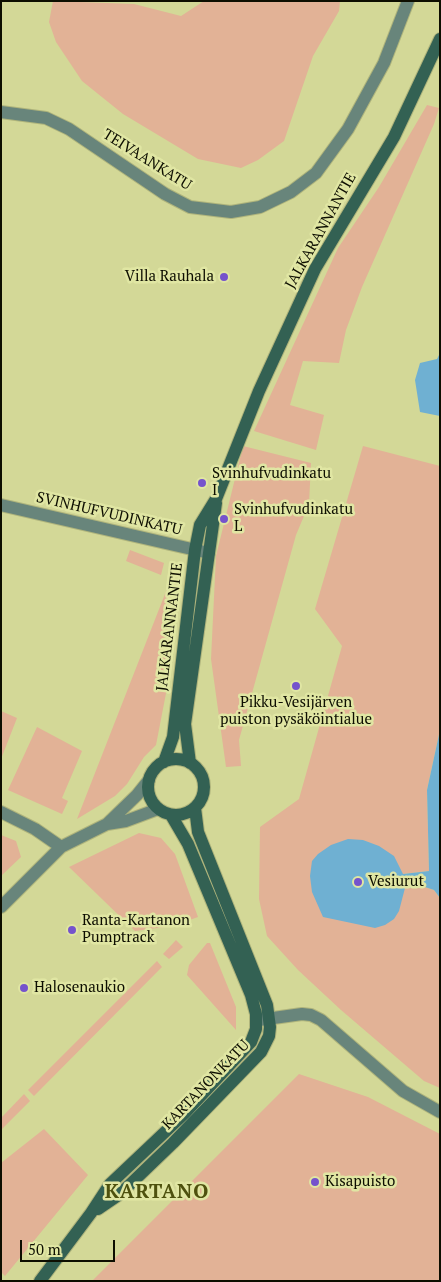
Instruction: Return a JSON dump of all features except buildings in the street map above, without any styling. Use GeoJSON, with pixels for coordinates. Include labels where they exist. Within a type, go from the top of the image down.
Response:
{"type":"FeatureCollection","features":[{"type":"Feature","properties":{"kind":"main road","name":"JALKARANNANTIE"},"geometry":{"type":"LineString","coordinates":[[164,762],[173,737],[195,550],[200,526],[216,499],[259,391],[315,269],[394,138],[440,39]]}},
{"type":"Feature","properties":{"kind":"main road","name":"JALKARANNANTIE"},"geometry":{"type":"LineString","coordinates":[[190,763],[185,724],[216,499]]}},
{"type":"Feature","properties":{"kind":"main road"},"geometry":{"type":"LineString","coordinates":[[172,760],[190,763],[201,774],[203,782],[201,800],[195,808],[184,814],[171,815],[158,809],[149,796],[149,780],[152,772],[164,762],[172,760]]}},
{"type":"Feature","properties":{"kind":"main road","name":"KARTANONKATU"},"geometry":{"type":"LineString","coordinates":[[91,1213],[120,1194],[256,1058],[269,1036],[270,1018],[262,992],[198,832],[195,808]]}},
{"type":"Feature","properties":{"kind":"main road"},"geometry":{"type":"LineString","coordinates":[[171,815],[188,844],[250,995],[257,1021]]}},
{"type":"Feature","properties":{"kind":"main road","name":"KARTANONKATU"},"geometry":{"type":"LineString","coordinates":[[40,1281],[91,1213],[110,1184],[184,1114],[251,1042],[257,1021]]}},
{"type":"Feature","properties":{"kind":"street","name":"TEIVAANKATU"},"geometry":{"type":"LineString","coordinates":[[1,112],[46,118],[69,129],[166,194],[190,207],[231,212],[260,207],[291,192],[316,173],[348,129],[384,63],[408,1]]}},
{"type":"Feature","properties":{"kind":"street","name":"SVINHUFVUDINKATU"},"geometry":{"type":"LineString","coordinates":[[1,505],[209,553]]}},
{"type":"Feature","properties":{"kind":"street"},"geometry":{"type":"LineString","coordinates":[[1,907],[61,847],[107,824],[137,795],[149,780]]}},
{"type":"Feature","properties":{"kind":"street"},"geometry":{"type":"LineString","coordinates":[[107,824],[126,822],[158,809]]}},
{"type":"Feature","properties":{"kind":"street"},"geometry":{"type":"LineString","coordinates":[[1,812],[35,829],[61,847]]}},
{"type":"Feature","properties":{"kind":"street"},"geometry":{"type":"LineString","coordinates":[[257,1021],[302,1014],[311,1015],[321,1020],[403,1091],[440,1112]]}},
{"type":"Feature","properties":{"kind":"shaded area"},"geometry":{"type":"Polygon","coordinates":[[[53,1],[134,4],[181,16],[204,1],[340,1],[339,11],[313,56],[284,141],[258,160],[241,168],[198,159],[123,114],[82,81],[56,42],[49,22],[53,1]]]}},
{"type":"Feature","properties":{"kind":"shaded area"},"geometry":{"type":"Polygon","coordinates":[[[427,105],[439,108],[434,124],[362,287],[346,330],[339,363],[303,361],[290,405],[324,415],[316,450],[254,431],[338,248],[379,187],[427,105]]]}},
{"type":"Feature","properties":{"kind":"shaded area"},"geometry":{"type":"Polygon","coordinates":[[[243,446],[311,463],[309,504],[296,535],[239,740],[241,766],[226,767],[211,659],[216,556],[243,446]]]}},
{"type":"Feature","properties":{"kind":"shaded area"},"geometry":{"type":"Polygon","coordinates":[[[363,446],[440,466],[440,730],[427,790],[429,871],[403,874],[405,887],[425,887],[434,890],[440,898],[440,1088],[424,1081],[341,1010],[298,970],[267,936],[259,899],[260,827],[299,799],[342,646],[315,609],[363,446]]]}},
{"type":"Feature","properties":{"kind":"shaded area"},"geometry":{"type":"Polygon","coordinates":[[[130,550],[164,563],[161,575],[126,561],[130,550]]]}},
{"type":"Feature","properties":{"kind":"shaded area"},"geometry":{"type":"Polygon","coordinates":[[[172,576],[177,584],[176,605],[168,683],[156,745],[144,757],[127,784],[115,796],[77,819],[172,576]]]}},
{"type":"Feature","properties":{"kind":"shaded area"},"geometry":{"type":"Polygon","coordinates":[[[1,711],[17,718],[1,759],[1,711]]]}},
{"type":"Feature","properties":{"kind":"shaded area"},"geometry":{"type":"Polygon","coordinates":[[[37,727],[82,751],[62,798],[68,801],[62,814],[8,790],[37,727]]]}},
{"type":"Feature","properties":{"kind":"shaded area"},"geometry":{"type":"Polygon","coordinates":[[[139,833],[161,838],[175,854],[198,917],[173,926],[135,931],[69,867],[139,833]]]}},
{"type":"Feature","properties":{"kind":"shaded area"},"geometry":{"type":"Polygon","coordinates":[[[1,835],[16,841],[21,857],[1,876],[1,835]]]}},
{"type":"Feature","properties":{"kind":"shaded area"},"geometry":{"type":"Polygon","coordinates":[[[176,940],[183,947],[169,959],[163,954],[176,940]]]}},
{"type":"Feature","properties":{"kind":"shaded area"},"geometry":{"type":"Polygon","coordinates":[[[207,943],[210,943],[236,1007],[236,1030],[187,975],[189,965],[207,943]]]}},
{"type":"Feature","properties":{"kind":"shaded area"},"geometry":{"type":"Polygon","coordinates":[[[157,961],[162,967],[34,1096],[28,1090],[157,961]]]}},
{"type":"Feature","properties":{"kind":"shaded area","name":"Kisapuisto"},"geometry":{"type":"Polygon","coordinates":[[[299,1074],[368,1097],[440,1134],[440,1281],[92,1281],[299,1074]]]}},
{"type":"Feature","properties":{"kind":"shaded area"},"geometry":{"type":"Polygon","coordinates":[[[24,1094],[30,1101],[1,1130],[1,1118],[24,1094]]]}},
{"type":"Feature","properties":{"kind":"shaded area"},"geometry":{"type":"Polygon","coordinates":[[[44,1129],[88,1175],[5,1276],[1,1272],[1,1163],[44,1129]]]}},
{"type":"Feature","properties":{"kind":"water"},"geometry":{"type":"Polygon","coordinates":[[[440,353],[440,416],[420,412],[415,380],[420,363],[437,359],[440,353]]]}},
{"type":"Feature","properties":{"kind":"water","name":"Vesiurut"},"geometry":{"type":"Polygon","coordinates":[[[440,730],[440,898],[434,890],[425,887],[405,888],[399,911],[394,919],[385,925],[375,928],[323,917],[312,892],[310,876],[312,861],[331,845],[348,839],[363,840],[379,846],[394,856],[403,874],[429,871],[427,790],[440,730]]]}},
{"type":"Feature","properties":{"kind":"place","name":"Villa Rauhala"},"geometry":{"type":"Point","coordinates":[224,277]}},
{"type":"Feature","properties":{"kind":"place","name":"Svinhufvudinkatu I"},"geometry":{"type":"Point","coordinates":[202,483]}},
{"type":"Feature","properties":{"kind":"place","name":"Svinhufvudinkatu L"},"geometry":{"type":"Point","coordinates":[224,519]}},
{"type":"Feature","properties":{"kind":"place","name":"Pikku-Vesijärven puiston pysäköintialue"},"geometry":{"type":"Point","coordinates":[296,686]}},
{"type":"Feature","properties":{"kind":"place","name":"Vesiurut"},"geometry":{"type":"Point","coordinates":[358,882]}},
{"type":"Feature","properties":{"kind":"place","name":"Ranta-Kartanon Pumptrack"},"geometry":{"type":"Point","coordinates":[72,930]}},
{"type":"Feature","properties":{"kind":"place","name":"Halosenaukio"},"geometry":{"type":"Point","coordinates":[24,988]}},
{"type":"Feature","properties":{"kind":"place","name":"Kisapuisto"},"geometry":{"type":"Point","coordinates":[315,1182]}},
{"type":"Feature","properties":{"kind":"district","name":"KARTANO"},"geometry":{"type":"Point","coordinates":[157,1192]}}]}
